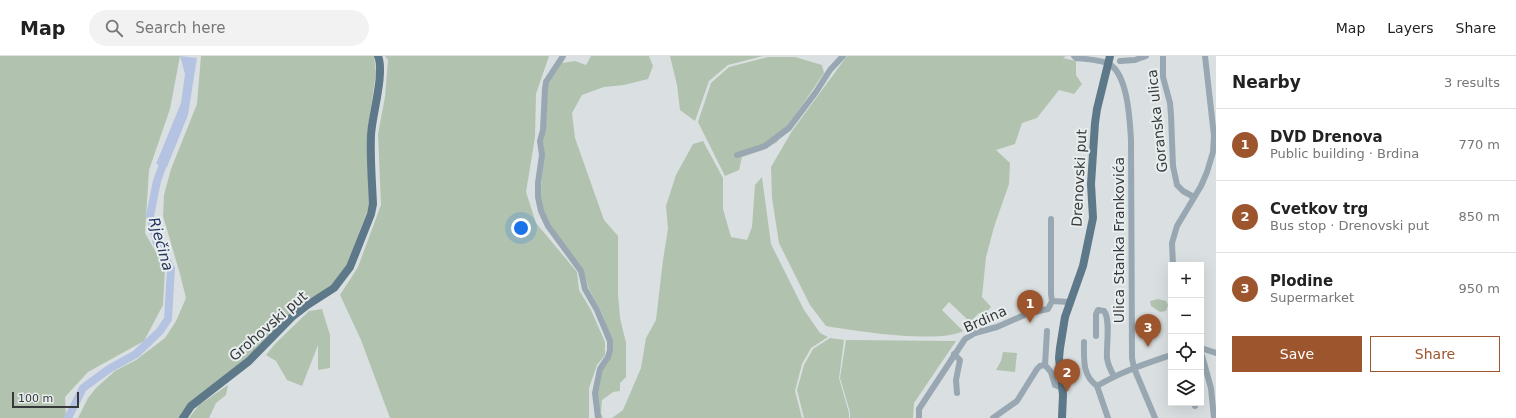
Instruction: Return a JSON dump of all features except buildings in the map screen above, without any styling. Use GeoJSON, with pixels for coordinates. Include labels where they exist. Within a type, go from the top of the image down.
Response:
{"type":"FeatureCollection","features":[{"type":"Feature","properties":{"kind":"main road","name":"Grohovski put"},"geometry":{"type":"LineString","coordinates":[[183,418],[191,406],[250,361],[293,316],[334,288],[350,267],[371,214],[373,204],[371,134],[380,75],[380,62],[378,56]]}},
{"type":"Feature","properties":{"kind":"main road","name":"Drenovski put"},"geometry":{"type":"LineString","coordinates":[[1062,418],[1062,388],[1059,358],[1064,322],[1083,266],[1093,218],[1091,184],[1096,109],[1109,60]]}},
{"type":"Feature","properties":{"kind":"street"},"geometry":{"type":"LineString","coordinates":[[562,56],[546,82],[540,141],[542,155],[538,183],[538,197],[548,226],[581,271],[585,289],[597,310],[610,341],[608,357],[600,369],[595,393],[598,418]]}},
{"type":"Feature","properties":{"kind":"street"},"geometry":{"type":"LineString","coordinates":[[737,155],[765,146],[789,128],[816,92],[830,70],[843,56]]}},
{"type":"Feature","properties":{"kind":"street"},"geometry":{"type":"LineString","coordinates":[[1074,56],[1076,58],[1109,60]]}},
{"type":"Feature","properties":{"kind":"street"},"geometry":{"type":"LineString","coordinates":[[1120,61],[1135,60],[1146,56]]}},
{"type":"Feature","properties":{"kind":"street","name":"Goranska ulica"},"geometry":{"type":"LineString","coordinates":[[1163,56],[1163,77],[1170,103],[1173,166],[1177,185],[1183,191],[1194,197]]}},
{"type":"Feature","properties":{"kind":"street"},"geometry":{"type":"LineString","coordinates":[[1173,262],[1172,243],[1177,226],[1207,172],[1213,144],[1214,136],[1205,56]]}},
{"type":"Feature","properties":{"kind":"street","name":"Ulica Stanka Frankovića"},"geometry":{"type":"LineString","coordinates":[[1109,60],[1119,76],[1128,101],[1130,116],[1132,358],[1134,368],[1155,418]]}},
{"type":"Feature","properties":{"kind":"street"},"geometry":{"type":"LineString","coordinates":[[1051,219],[1052,301],[1070,302]]}},
{"type":"Feature","properties":{"kind":"street","name":"Brdina"},"geometry":{"type":"LineString","coordinates":[[919,418],[918,409],[965,339],[975,333],[997,327],[1029,313],[1048,309],[1052,301]]}},
{"type":"Feature","properties":{"kind":"street"},"geometry":{"type":"LineString","coordinates":[[1096,336],[1096,314],[1098,310],[1104,311],[1106,317],[1107,359],[1110,370],[1114,376]]}},
{"type":"Feature","properties":{"kind":"street"},"geometry":{"type":"LineString","coordinates":[[1047,331],[1045,365],[1051,372],[1055,385],[1062,388]]}},
{"type":"Feature","properties":{"kind":"street"},"geometry":{"type":"LineString","coordinates":[[1084,342],[1085,372],[1097,386],[1108,418]]}},
{"type":"Feature","properties":{"kind":"street"},"geometry":{"type":"LineString","coordinates":[[1204,349],[1216,353]]}},
{"type":"Feature","properties":{"kind":"street"},"geometry":{"type":"LineString","coordinates":[[954,354],[960,360],[956,380],[956,393]]}},
{"type":"Feature","properties":{"kind":"street"},"geometry":{"type":"LineString","coordinates":[[1097,386],[1114,376],[1168,356]]}},
{"type":"Feature","properties":{"kind":"street"},"geometry":{"type":"LineString","coordinates":[[1204,363],[1211,388],[1214,418]]}},
{"type":"Feature","properties":{"kind":"street"},"geometry":{"type":"LineString","coordinates":[[993,418],[1002,410],[1011,406],[1017,401],[1037,369],[1040,366],[1045,365]]}},
{"type":"Feature","properties":{"kind":"green space"},"geometry":{"type":"Polygon","coordinates":[[[0,56],[180,56],[170,109],[149,170],[145,233],[165,268],[163,305],[144,341],[88,372],[65,397],[66,418],[0,418],[0,56]]]}},
{"type":"Feature","properties":{"kind":"green space"},"geometry":{"type":"Polygon","coordinates":[[[201,56],[374,56],[376,73],[367,134],[370,204],[347,265],[329,288],[304,302],[290,314],[276,327],[261,346],[182,412],[179,418],[78,418],[88,398],[96,388],[115,371],[136,360],[165,338],[176,321],[186,298],[163,216],[164,195],[171,169],[197,104],[201,56]]]}},
{"type":"Feature","properties":{"kind":"green space"},"geometry":{"type":"Polygon","coordinates":[[[385,56],[549,56],[536,94],[535,137],[526,192],[536,223],[577,272],[579,290],[591,310],[605,342],[605,355],[597,365],[589,388],[589,418],[390,418],[361,340],[340,295],[358,267],[381,205],[378,134],[385,97],[388,60],[385,56]]]}},
{"type":"Feature","properties":{"kind":"green space"},"geometry":{"type":"Polygon","coordinates":[[[591,56],[649,56],[653,66],[648,79],[624,85],[604,87],[582,95],[572,113],[575,138],[604,220],[618,236],[618,294],[620,318],[626,343],[626,377],[620,383],[620,391],[613,392],[602,400],[601,413],[603,418],[600,418],[597,392],[602,369],[611,356],[613,344],[602,313],[589,289],[583,270],[550,224],[543,210],[540,196],[544,156],[543,140],[547,86],[562,63],[575,61],[586,65],[591,56]]]}},
{"type":"Feature","properties":{"kind":"green space"},"geometry":{"type":"Polygon","coordinates":[[[670,56],[763,56],[728,65],[709,81],[695,121],[680,110],[677,85],[670,56]]]}},
{"type":"Feature","properties":{"kind":"green space"},"geometry":{"type":"Polygon","coordinates":[[[847,56],[1066,56],[1063,58],[1076,61],[1076,75],[1082,84],[1074,94],[1059,90],[1037,118],[1022,123],[1015,144],[996,150],[1010,163],[1009,184],[994,227],[986,257],[982,297],[991,307],[985,313],[979,313],[970,322],[949,302],[942,310],[963,331],[952,335],[917,336],[856,331],[826,326],[810,305],[779,243],[772,198],[771,167],[792,131],[847,56]]]}},
{"type":"Feature","properties":{"kind":"green space"},"geometry":{"type":"Polygon","coordinates":[[[768,57],[795,57],[822,65],[824,73],[777,142],[763,150],[742,157],[739,170],[725,176],[698,122],[711,83],[729,67],[768,57]]]}},
{"type":"Feature","properties":{"kind":"green space"},"geometry":{"type":"Polygon","coordinates":[[[703,141],[723,178],[723,209],[731,237],[747,240],[752,227],[755,185],[762,177],[771,244],[804,310],[820,333],[828,337],[811,348],[802,364],[795,391],[802,418],[612,418],[623,410],[641,368],[646,338],[656,320],[668,229],[666,206],[676,175],[693,144],[703,141]]]}},
{"type":"Feature","properties":{"kind":"green space"},"geometry":{"type":"Polygon","coordinates":[[[1158,299],[1166,301],[1168,305],[1166,311],[1160,312],[1151,306],[1150,301],[1158,299]]]}},
{"type":"Feature","properties":{"kind":"green space"},"geometry":{"type":"Polygon","coordinates":[[[322,309],[330,335],[330,368],[318,370],[318,345],[302,386],[287,380],[276,361],[266,355],[275,344],[309,311],[322,309]]]}},
{"type":"Feature","properties":{"kind":"green space"},"geometry":{"type":"Polygon","coordinates":[[[830,338],[844,340],[839,378],[849,413],[849,418],[804,418],[797,390],[804,365],[813,349],[830,338]]]}},
{"type":"Feature","properties":{"kind":"green space"},"geometry":{"type":"Polygon","coordinates":[[[846,340],[956,341],[914,403],[913,418],[850,418],[850,412],[840,378],[846,340]]]}},
{"type":"Feature","properties":{"kind":"green space"},"geometry":{"type":"Polygon","coordinates":[[[1003,352],[1017,353],[1015,372],[996,370],[1001,361],[1003,352]]]}},
{"type":"Feature","properties":{"kind":"green space"},"geometry":{"type":"Polygon","coordinates":[[[228,385],[226,395],[216,403],[209,418],[189,418],[199,405],[228,385]]]}},
{"type":"Feature","properties":{"kind":"water"},"geometry":{"type":"Polygon","coordinates":[[[180,56],[197,58],[188,115],[167,167],[156,164],[181,103],[185,74],[180,56]]]}},
{"type":"Feature","properties":{"kind":"waterway","name":"Rječina"},"geometry":{"type":"LineString","coordinates":[[68,418],[83,388],[109,369],[136,354],[160,331],[168,319],[171,269],[157,243],[150,216],[157,181],[166,156]]}},
{"type":"Feature","properties":{"kind":"place","name":"DVD Drenova"},"geometry":{"type":"Point","coordinates":[1030,323]}},
{"type":"Feature","properties":{"kind":"place","name":"Plodine"},"geometry":{"type":"Point","coordinates":[1148,347]}},
{"type":"Feature","properties":{"kind":"place","name":"Cvetkov trg"},"geometry":{"type":"Point","coordinates":[1067,392]}}]}
